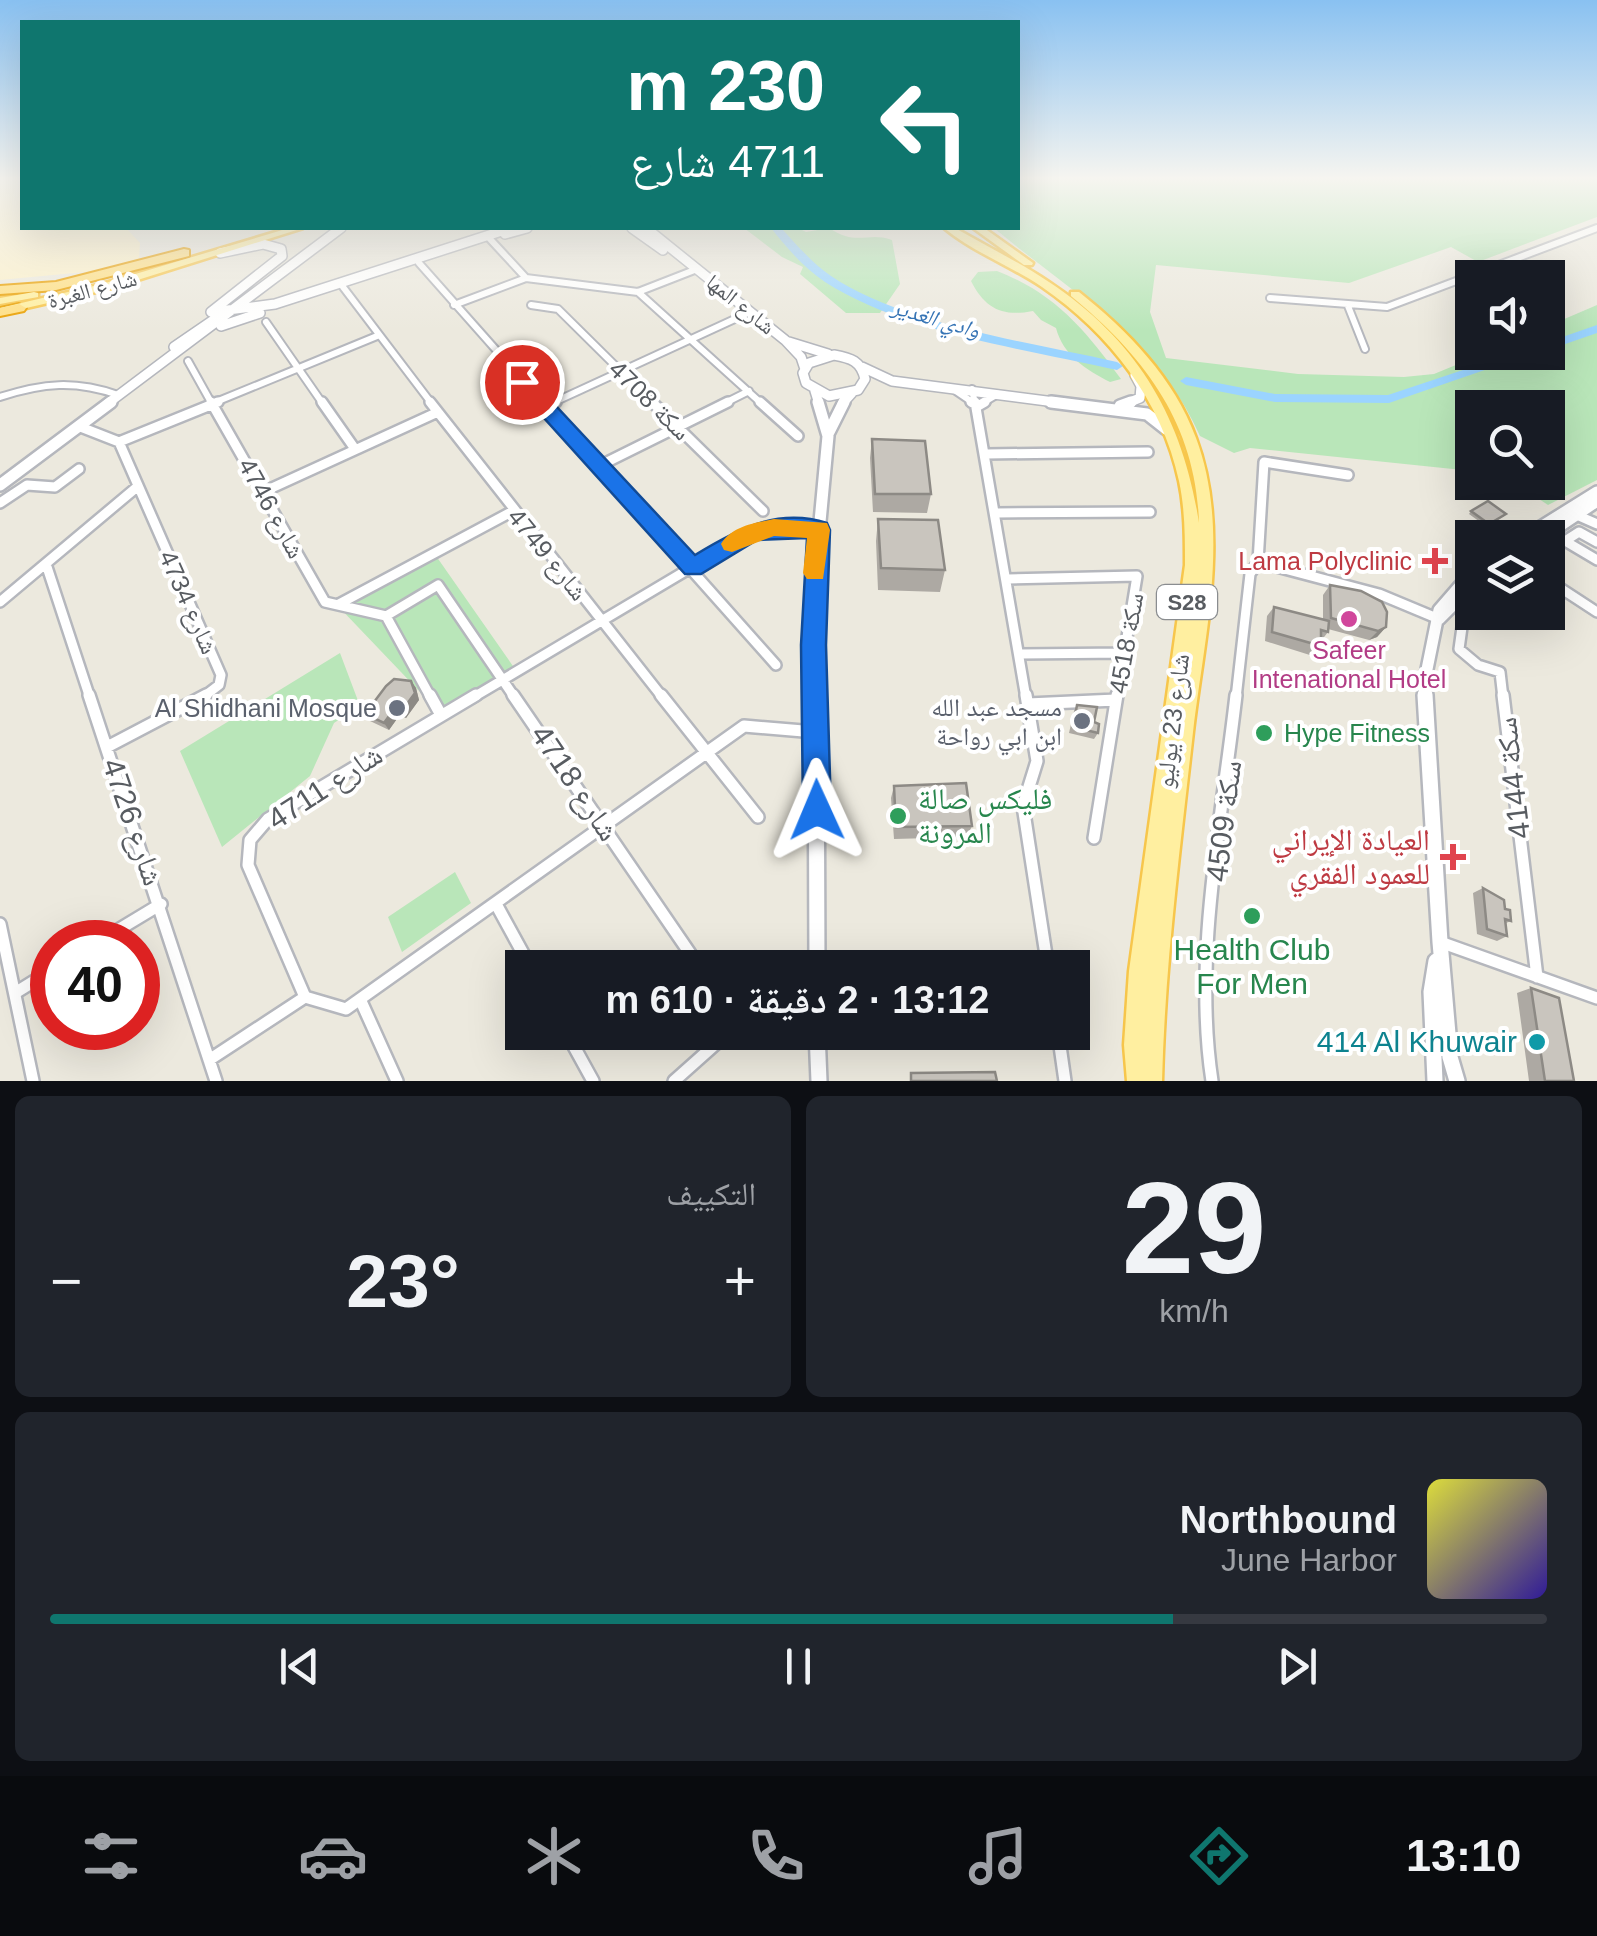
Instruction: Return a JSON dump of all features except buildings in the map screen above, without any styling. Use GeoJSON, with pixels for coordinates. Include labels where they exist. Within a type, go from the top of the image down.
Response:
{"type":"FeatureCollection","features":[{"type":"Feature","properties":{"kind":"highway"},"geometry":{"type":"LineString","coordinates":[[0,290],[56,286],[184,253]]}},
{"type":"Feature","properties":{"kind":"highway"},"geometry":{"type":"LineString","coordinates":[[0,311],[19,308]]}},
{"type":"Feature","properties":{"kind":"main road","name":"شارع الغبرة"},"geometry":{"type":"LineString","coordinates":[[0,300],[91,282],[263,230]]}},
{"type":"Feature","properties":{"kind":"main road","name":"شارع الغبرة"},"geometry":{"type":"LineString","coordinates":[[19,308],[291,230]]}},
{"type":"Feature","properties":{"kind":"main road","name":"شارع 23 يوليو"},"geometry":{"type":"LineString","coordinates":[[954,230],[1028,264],[1090,306],[1141,357],[1176,409],[1190,439],[1204,491],[1205,569],[1159,955],[1152,1081]]}},
{"type":"Feature","properties":{"kind":"main road","name":"شارع 23 يوليو"},"geometry":{"type":"LineString","coordinates":[[954,230],[1051,288],[1111,341],[1137,371],[1165,416],[1182,457],[1191,498],[1192,565],[1139,971],[1134,1045],[1137,1081]]}},
{"type":"Feature","properties":{"kind":"main road"},"geometry":{"type":"LineString","coordinates":[[981,230],[1028,264]]}},
{"type":"Feature","properties":{"kind":"street"},"geometry":{"type":"LineString","coordinates":[[1509,260],[1596,228]]}},
{"type":"Feature","properties":{"kind":"street"},"geometry":{"type":"LineString","coordinates":[[0,485],[338,230]]}},
{"type":"Feature","properties":{"kind":"street"},"geometry":{"type":"LineString","coordinates":[[148,368],[207,321],[235,309],[296,298],[505,230]]}},
{"type":"Feature","properties":{"kind":"street"},"geometry":{"type":"LineString","coordinates":[[196,340],[226,324],[263,318],[519,230]]}},
{"type":"Feature","properties":{"kind":"street","name":"شارع المها"},"geometry":{"type":"LineString","coordinates":[[635,230],[697,269]]}},
{"type":"Feature","properties":{"kind":"street","name":"شارع المها"},"geometry":{"type":"LineString","coordinates":[[648,230],[785,340],[805,368]]}},
{"type":"Feature","properties":{"kind":"street"},"geometry":{"type":"LineString","coordinates":[[490,239],[526,278]]}},
{"type":"Feature","properties":{"kind":"street"},"geometry":{"type":"LineString","coordinates":[[202,257],[264,244],[281,250],[279,266],[242,296],[235,309]]}},
{"type":"Feature","properties":{"kind":"street"},"geometry":{"type":"LineString","coordinates":[[296,298],[273,300],[266,295],[316,246]]}},
{"type":"Feature","properties":{"kind":"street"},"geometry":{"type":"LineString","coordinates":[[120,393],[282,256]]}},
{"type":"Feature","properties":{"kind":"street"},"geometry":{"type":"LineString","coordinates":[[419,263],[776,665]]}},
{"type":"Feature","properties":{"kind":"street"},"geometry":{"type":"LineString","coordinates":[[454,305],[526,278],[638,292],[697,269]]}},
{"type":"Feature","properties":{"kind":"street"},"geometry":{"type":"LineString","coordinates":[[1270,298],[1387,307],[1455,282]]}},
{"type":"Feature","properties":{"kind":"street","name":"4749 شارع"},"geometry":{"type":"LineString","coordinates":[[343,288],[513,512],[758,818]]}},
{"type":"Feature","properties":{"kind":"street"},"geometry":{"type":"LineString","coordinates":[[638,292],[798,436]]}},
{"type":"Feature","properties":{"kind":"street","name":"سكة 4708"},"geometry":{"type":"LineString","coordinates":[[531,305],[558,308],[763,510]]}},
{"type":"Feature","properties":{"kind":"street"},"geometry":{"type":"LineString","coordinates":[[1348,306],[1365,349]]}},
{"type":"Feature","properties":{"kind":"street"},"geometry":{"type":"LineString","coordinates":[[235,309],[263,318],[355,449]]}},
{"type":"Feature","properties":{"kind":"street"},"geometry":{"type":"LineString","coordinates":[[544,407],[750,312]]}},
{"type":"Feature","properties":{"kind":"street"},"geometry":{"type":"LineString","coordinates":[[78,426],[119,442],[377,336]]}},
{"type":"Feature","properties":{"kind":"street","name":"شارع المها"},"geometry":{"type":"LineString","coordinates":[[785,340],[834,355]]}},
{"type":"Feature","properties":{"kind":"street"},"geometry":{"type":"LineString","coordinates":[[1106,408],[1134,402],[1141,391],[1138,380],[1111,341]]}},
{"type":"Feature","properties":{"kind":"street"},"geometry":{"type":"LineString","coordinates":[[892,381],[829,396],[806,383],[805,368],[816,359],[834,355],[850,358],[892,381],[972,388],[1048,404],[1147,414],[1164,425],[1191,498]]}},
{"type":"Feature","properties":{"kind":"street","name":"4746 شارع"},"geometry":{"type":"LineString","coordinates":[[188,361],[325,602],[337,605]]}},
{"type":"Feature","properties":{"kind":"street"},"geometry":{"type":"LineString","coordinates":[[817,950],[815,575],[828,436],[838,408],[865,379],[862,367]]}},
{"type":"Feature","properties":{"kind":"street"},"geometry":{"type":"LineString","coordinates":[[0,397],[52,382],[75,380],[120,393]]}},
{"type":"Feature","properties":{"kind":"street"},"geometry":{"type":"LineString","coordinates":[[947,387],[978,406]]}},
{"type":"Feature","properties":{"kind":"street"},"geometry":{"type":"LineString","coordinates":[[972,388],[1008,579],[1036,761],[1026,794],[1025,824],[1045,950]]}},
{"type":"Feature","properties":{"kind":"street"},"geometry":{"type":"LineString","coordinates":[[601,466],[748,390]]}},
{"type":"Feature","properties":{"kind":"street"},"geometry":{"type":"LineString","coordinates":[[815,391],[828,436]]}},
{"type":"Feature","properties":{"kind":"street"},"geometry":{"type":"LineString","coordinates":[[978,406],[1001,394]]}},
{"type":"Feature","properties":{"kind":"street"},"geometry":{"type":"LineString","coordinates":[[264,492],[438,412]]}},
{"type":"Feature","properties":{"kind":"street","name":"4734 شارع"},"geometry":{"type":"LineString","coordinates":[[107,747],[220,685],[214,659],[119,442]]}},
{"type":"Feature","properties":{"kind":"street"},"geometry":{"type":"LineString","coordinates":[[986,454],[1148,452]]}},
{"type":"Feature","properties":{"kind":"street","name":"سكة 4509"},"geometry":{"type":"LineString","coordinates":[[1212,1081],[1207,1048],[1207,956],[1250,574],[1258,562],[1264,462],[1348,475]]}},
{"type":"Feature","properties":{"kind":"street"},"geometry":{"type":"LineString","coordinates":[[0,502],[27,484],[55,487],[79,469]]}},
{"type":"Feature","properties":{"kind":"street"},"geometry":{"type":"LineString","coordinates":[[0,602],[136,487]]}},
{"type":"Feature","properties":{"kind":"street"},"geometry":{"type":"LineString","coordinates":[[1561,520],[1597,492]]}},
{"type":"Feature","properties":{"kind":"street"},"geometry":{"type":"LineString","coordinates":[[1556,520],[1597,501]]}},
{"type":"Feature","properties":{"kind":"street"},"geometry":{"type":"LineString","coordinates":[[337,605],[513,512]]}},
{"type":"Feature","properties":{"kind":"street"},"geometry":{"type":"LineString","coordinates":[[996,513],[1150,512]]}},
{"type":"Feature","properties":{"kind":"street"},"geometry":{"type":"LineString","coordinates":[[1570,512],[1597,524]]}},
{"type":"Feature","properties":{"kind":"street","name":"4711 شارع"},"geometry":{"type":"LineString","coordinates":[[305,997],[248,865],[250,840],[268,819],[751,532],[774,528],[819,530]]}},
{"type":"Feature","properties":{"kind":"street"},"geometry":{"type":"LineString","coordinates":[[1597,542],[1579,532],[1565,541],[1597,560]]}},
{"type":"Feature","properties":{"kind":"street"},"geometry":{"type":"LineString","coordinates":[[1258,562],[1379,594],[1439,619]]}},
{"type":"Feature","properties":{"kind":"street","name":"4726 شارع"},"geometry":{"type":"LineString","coordinates":[[46,564],[161,904],[216,1081]]}},
{"type":"Feature","properties":{"kind":"street","name":"سكة 4518"},"geometry":{"type":"LineString","coordinates":[[1008,579],[1138,576],[1094,838]]}},
{"type":"Feature","properties":{"kind":"street","name":"4718 شارع"},"geometry":{"type":"LineString","coordinates":[[386,616],[438,585],[688,950]]}},
{"type":"Feature","properties":{"kind":"street"},"geometry":{"type":"LineString","coordinates":[[1455,589],[1439,610],[1428,650],[1424,697],[1440,942],[1450,1056],[1457,1081]]}},
{"type":"Feature","properties":{"kind":"street"},"geometry":{"type":"LineString","coordinates":[[1565,591],[1597,612]]}},
{"type":"Feature","properties":{"kind":"street"},"geometry":{"type":"LineString","coordinates":[[1439,619],[1455,603]]}},
{"type":"Feature","properties":{"kind":"street"},"geometry":{"type":"LineString","coordinates":[[337,605],[386,616],[440,715]]}},
{"type":"Feature","properties":{"kind":"street","name":"سكة 4144"},"geometry":{"type":"LineString","coordinates":[[1462,630],[1459,650],[1478,666],[1500,672],[1537,977]]}},
{"type":"Feature","properties":{"kind":"street"},"geometry":{"type":"LineString","coordinates":[[1020,654],[1126,653]]}},
{"type":"Feature","properties":{"kind":"street"},"geometry":{"type":"LineString","coordinates":[[1028,704],[1116,700]]}},
{"type":"Feature","properties":{"kind":"street"},"geometry":{"type":"LineString","coordinates":[[209,1060],[305,997],[346,1009],[744,726],[815,732]]}},
{"type":"Feature","properties":{"kind":"street"},"geometry":{"type":"LineString","coordinates":[[134,920],[161,904]]}},
{"type":"Feature","properties":{"kind":"street"},"geometry":{"type":"LineString","coordinates":[[496,904],[521,950]]}},
{"type":"Feature","properties":{"kind":"street"},"geometry":{"type":"LineString","coordinates":[[0,924],[33,1081]]}},
{"type":"Feature","properties":{"kind":"street"},"geometry":{"type":"LineString","coordinates":[[1440,942],[1597,998]]}},
{"type":"Feature","properties":{"kind":"street"},"geometry":{"type":"LineString","coordinates":[[1435,1081],[1432,992],[1440,942]]}},
{"type":"Feature","properties":{"kind":"street"},"geometry":{"type":"LineString","coordinates":[[15,993],[30,984]]}},
{"type":"Feature","properties":{"kind":"street"},"geometry":{"type":"LineString","coordinates":[[360,999],[396,1081]]}},
{"type":"Feature","properties":{"kind":"street"},"geometry":{"type":"LineString","coordinates":[[576,1050],[593,1081]]}},
{"type":"Feature","properties":{"kind":"street"},"geometry":{"type":"LineString","coordinates":[[674,1081],[709,1050]]}},
{"type":"Feature","properties":{"kind":"street"},"geometry":{"type":"LineString","coordinates":[[818,1050],[819,1081]]}},
{"type":"Feature","properties":{"kind":"street"},"geometry":{"type":"LineString","coordinates":[[1061,1050],[1065,1081]]}},
{"type":"Feature","properties":{"kind":"green space"},"geometry":{"type":"Polygon","coordinates":[[[1567,228],[1483,260],[1474,260],[1451,247],[1349,283],[1156,265],[1150,312],[1166,358],[1298,374],[1404,377],[1434,374],[1455,365],[1455,370],[1565,370],[1565,319],[1597,305],[1597,480],[1565,496],[1565,390],[1455,390],[1455,469],[1250,448],[1234,453],[1200,436],[1161,372],[1110,320],[997,230],[1567,228]]]}},
{"type":"Feature","properties":{"kind":"green space"},"geometry":{"type":"Polygon","coordinates":[[[747,230],[832,230],[848,237],[892,240],[900,284],[880,313],[846,313],[800,274],[803,267],[782,257],[747,230]]]}},
{"type":"Feature","properties":{"kind":"green space"},"geometry":{"type":"Polygon","coordinates":[[[997,271],[1036,291],[1068,315],[1121,379],[1110,382],[1084,367],[1064,346],[1056,328],[1033,311],[1004,312],[982,298],[971,281],[978,272],[997,271]]]}},
{"type":"Feature","properties":{"kind":"green space"},"geometry":{"type":"Polygon","coordinates":[[[434,553],[515,669],[442,715],[337,605],[434,553]]]}},
{"type":"Feature","properties":{"kind":"green space"},"geometry":{"type":"Polygon","coordinates":[[[340,653],[360,706],[334,723],[310,776],[222,847],[180,751],[340,653]]]}},
{"type":"Feature","properties":{"kind":"green space"},"geometry":{"type":"Polygon","coordinates":[[[455,872],[471,903],[402,952],[388,917],[455,872]]]}},
{"type":"Feature","properties":{"kind":"sand"},"geometry":{"type":"Polygon","coordinates":[[[0,228],[128,230],[140,243],[139,259],[106,270],[0,280],[0,228]]]}},
{"type":"Feature","properties":{"kind":"waterway","name":"وادي الغدير"},"geometry":{"type":"LineString","coordinates":[[778,230],[823,276],[861,297],[970,333],[1117,366]]}},
{"type":"Feature","properties":{"kind":"waterway","name":"وادي الغدير"},"geometry":{"type":"LineString","coordinates":[[1565,340],[1597,329]]}},
{"type":"Feature","properties":{"kind":"waterway","name":"وادي الغدير"},"geometry":{"type":"LineString","coordinates":[[1186,381],[1275,398],[1389,399],[1477,370]]}},
{"type":"Feature","properties":{"kind":"slow traffic"},"geometry":{"type":"LineString","coordinates":[[732,544],[751,532],[774,528],[819,530],[815,573]]}},
{"type":"Feature","properties":{"kind":"place","name":"Lama Polyclinic"},"geometry":{"type":"Point","coordinates":[1435,561]}},
{"type":"Feature","properties":{"kind":"place","name":"Safeer Intenational Hotel"},"geometry":{"type":"Point","coordinates":[1349,619]}},
{"type":"Feature","properties":{"kind":"place","name":"Al Shidhani Mosque"},"geometry":{"type":"Point","coordinates":[397,708]}},
{"type":"Feature","properties":{"kind":"place","name":"مسجد عبد الله ابن ابي رواحة"},"geometry":{"type":"Point","coordinates":[1082,721]}},
{"type":"Feature","properties":{"kind":"place","name":"Hype Fitness"},"geometry":{"type":"Point","coordinates":[1264,733]}},
{"type":"Feature","properties":{"kind":"place","name":"فليكس صالة المرونة"},"geometry":{"type":"Point","coordinates":[898,816]}},
{"type":"Feature","properties":{"kind":"place","name":"العيادة الإيراني للعمود الفقري"},"geometry":{"type":"Point","coordinates":[1453,857]}},
{"type":"Feature","properties":{"kind":"place","name":"Health Club For Men"},"geometry":{"type":"Point","coordinates":[1252,916]}},
{"type":"Feature","properties":{"kind":"place","name":"414 Al Khuwair"},"geometry":{"type":"Point","coordinates":[1537,1042]}},
{"type":"Feature","properties":{"kind":"route"},"geometry":{"type":"LineString","coordinates":[[522,382],[693,568],[751,532],[774,528],[819,530],[814,645],[817,810]]}}]}
